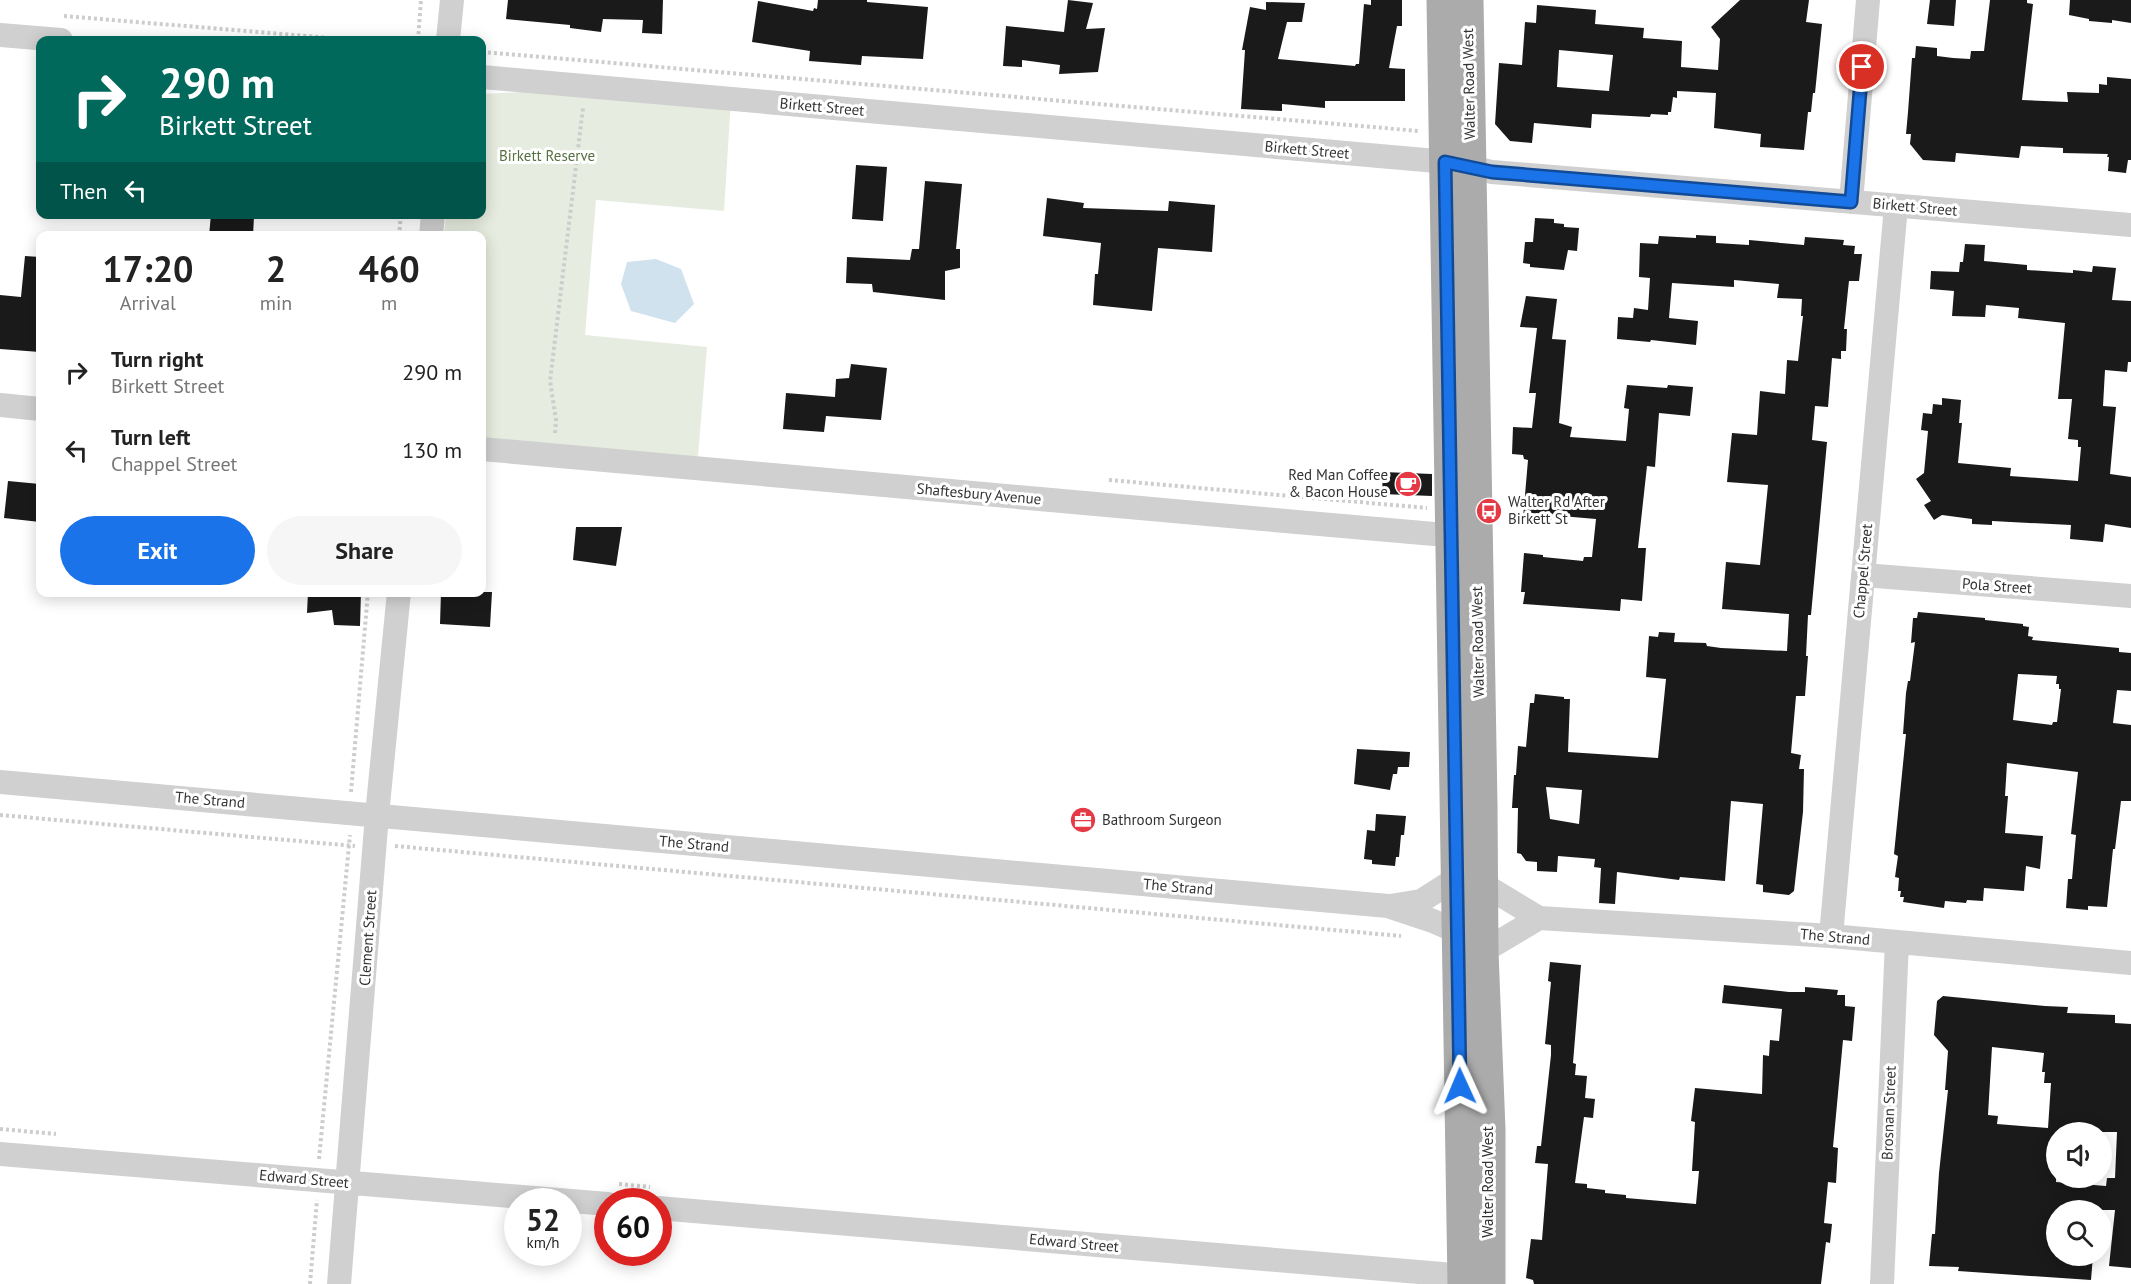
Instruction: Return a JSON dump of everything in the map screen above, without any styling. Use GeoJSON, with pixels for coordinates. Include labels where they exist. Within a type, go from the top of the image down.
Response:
{"type":"FeatureCollection","features":[{"type":"Feature","properties":{"kind":"main road","name":"Walter Road West"},"geometry":{"type":"LineString","coordinates":[[1443,0],[1458,166]]}},
{"type":"Feature","properties":{"kind":"main road","name":"Walter Road West"},"geometry":{"type":"LineString","coordinates":[[1467,0],[1458,166],[1477,1281]]}},
{"type":"Feature","properties":{"kind":"street"},"geometry":{"type":"LineString","coordinates":[[448,36],[452,0]]}},
{"type":"Feature","properties":{"kind":"street"},"geometry":{"type":"LineString","coordinates":[[1851,202],[1868,0]]}},
{"type":"Feature","properties":{"kind":"street"},"geometry":{"type":"LineString","coordinates":[[0,35],[36,38]]}},
{"type":"Feature","properties":{"kind":"street","name":"Birkett Street"},"geometry":{"type":"LineString","coordinates":[[486,77],[1458,166],[1504,173],[2131,225]]}},
{"type":"Feature","properties":{"kind":"street","name":"Chappel Street"},"geometry":{"type":"LineString","coordinates":[[1831,936],[1896,206]]}},
{"type":"Feature","properties":{"kind":"street"},"geometry":{"type":"LineString","coordinates":[[0,405],[36,409]]}},
{"type":"Feature","properties":{"kind":"street","name":"Shaftesbury Avenue"},"geometry":{"type":"LineString","coordinates":[[486,449],[1464,535]]}},
{"type":"Feature","properties":{"kind":"street","name":"Pola Street"},"geometry":{"type":"LineString","coordinates":[[1863,575],[2131,596]]}},
{"type":"Feature","properties":{"kind":"street","name":"Clement Street"},"geometry":{"type":"LineString","coordinates":[[339,1284],[377,815],[399,597]]}},
{"type":"Feature","properties":{"kind":"street","name":"The Strand"},"geometry":{"type":"LineString","coordinates":[[0,782],[1388,906],[1421,901],[1469,880],[1539,918],[1831,936],[2131,963]]}},
{"type":"Feature","properties":{"kind":"street","name":"The Strand"},"geometry":{"type":"LineString","coordinates":[[1388,906],[1470,942]]}},
{"type":"Feature","properties":{"kind":"street"},"geometry":{"type":"LineString","coordinates":[[1470,942],[1539,918]]}},
{"type":"Feature","properties":{"kind":"street","name":"Brosnan Street"},"geometry":{"type":"LineString","coordinates":[[1882,1284],[1897,942]]}},
{"type":"Feature","properties":{"kind":"street","name":"Edward Street"},"geometry":{"type":"LineString","coordinates":[[0,1154],[594,1203]]}},
{"type":"Feature","properties":{"kind":"street","name":"Edward Street"},"geometry":{"type":"LineString","coordinates":[[672,1209],[1450,1274],[1477,1281]]}},
{"type":"Feature","properties":{"kind":"path"},"geometry":{"type":"LineString","coordinates":[[418,36],[421,0]]}},
{"type":"Feature","properties":{"kind":"path"},"geometry":{"type":"LineString","coordinates":[[60,16],[306,36]]}},
{"type":"Feature","properties":{"kind":"path"},"geometry":{"type":"LineString","coordinates":[[486,51],[1428,132]]}},
{"type":"Feature","properties":{"kind":"path"},"geometry":{"type":"LineString","coordinates":[[555,433],[556,420],[550,381],[586,86]]}},
{"type":"Feature","properties":{"kind":"path"},"geometry":{"type":"LineString","coordinates":[[310,1284],[350,846],[350,813],[368,597]]}},
{"type":"Feature","properties":{"kind":"path"},"geometry":{"type":"LineString","coordinates":[[0,815],[350,846],[393,846],[1405,936]]}},
{"type":"Feature","properties":{"kind":"green space","name":"Birkett Reserve"},"geometry":{"type":"Polygon","coordinates":[[[603,88],[731,99],[724,211],[596,200],[585,335],[707,347],[697,468],[486,438],[486,231],[444,231],[446,219],[486,219],[486,94],[603,88]]]}},
{"type":"Feature","properties":{"kind":"water"},"geometry":{"type":"Polygon","coordinates":[[[656,259],[681,269],[694,304],[675,323],[631,311],[621,284],[627,262],[656,259]]]}},
{"type":"Feature","properties":{"kind":"building"},"geometry":{"type":"Polygon","coordinates":[[[508,0],[663,0],[662,34],[642,33],[643,20],[603,19],[601,32],[570,28],[570,25],[506,19],[508,0]]]}},
{"type":"Feature","properties":{"kind":"building"},"geometry":{"type":"Polygon","coordinates":[[[818,0],[867,0],[867,2],[928,7],[923,59],[862,56],[861,65],[809,61],[810,51],[752,42],[758,1],[813,11],[814,8],[817,9],[818,0]]]}},
{"type":"Feature","properties":{"kind":"building"},"geometry":{"type":"Polygon","coordinates":[[[1068,0],[1093,3],[1086,29],[1105,28],[1098,72],[1059,74],[1060,65],[1022,60],[1022,67],[1003,66],[1006,26],[1064,32],[1068,0]]]}},
{"type":"Feature","properties":{"kind":"building"},"geometry":{"type":"Polygon","coordinates":[[[1371,0],[1402,0],[1402,26],[1397,26],[1389,68],[1405,69],[1405,101],[1325,101],[1325,108],[1282,104],[1282,111],[1241,109],[1245,50],[1242,50],[1250,7],[1266,10],[1266,2],[1305,3],[1302,22],[1287,22],[1278,59],[1355,66],[1359,64],[1364,4],[1371,5],[1371,0]]]}},
{"type":"Feature","properties":{"kind":"building"},"geometry":{"type":"Polygon","coordinates":[[[1740,0],[1809,0],[1806,22],[1822,24],[1815,93],[1813,93],[1811,112],[1808,112],[1804,150],[1760,147],[1761,134],[1714,128],[1716,93],[1677,91],[1677,98],[1673,97],[1671,112],[1668,112],[1668,115],[1651,114],[1650,117],[1592,114],[1591,128],[1534,123],[1532,143],[1510,141],[1495,124],[1499,63],[1522,65],[1525,22],[1536,23],[1537,5],[1596,10],[1595,24],[1644,28],[1643,38],[1682,41],[1681,67],[1718,70],[1720,39],[1711,27],[1740,0]],[[1559,50],[1557,87],[1609,91],[1613,55],[1559,50]]]}},
{"type":"Feature","properties":{"kind":"building"},"geometry":{"type":"Polygon","coordinates":[[[1930,0],[1956,0],[1954,26],[1927,24],[1930,0]]]}},
{"type":"Feature","properties":{"kind":"building"},"geometry":{"type":"Polygon","coordinates":[[[1990,0],[2027,0],[2027,3],[2033,4],[2022,100],[2068,102],[2067,92],[2099,93],[2099,84],[2107,85],[2107,77],[2131,79],[2131,160],[2128,160],[2126,173],[2108,171],[2108,154],[2063,153],[2063,148],[2021,146],[2019,158],[1956,153],[1955,162],[1923,160],[1910,144],[1911,134],[1906,134],[1912,58],[1915,58],[1916,46],[1937,48],[1937,56],[1953,58],[1970,59],[1971,51],[1984,51],[1990,0]]]}},
{"type":"Feature","properties":{"kind":"building"},"geometry":{"type":"Polygon","coordinates":[[[2070,0],[2131,0],[2131,23],[2112,20],[2112,23],[2089,21],[2089,19],[2069,15],[2070,0]]]}},
{"type":"Feature","properties":{"kind":"building"},"geometry":{"type":"Polygon","coordinates":[[[856,165],[887,167],[883,221],[852,219],[856,165]]]}},
{"type":"Feature","properties":{"kind":"building"},"geometry":{"type":"Polygon","coordinates":[[[925,181],[962,184],[956,249],[960,249],[960,268],[945,271],[945,300],[873,292],[872,284],[846,283],[847,257],[910,260],[912,249],[919,249],[925,181]]]}},
{"type":"Feature","properties":{"kind":"building"},"geometry":{"type":"Polygon","coordinates":[[[1047,198],[1084,203],[1083,208],[1168,211],[1169,201],[1215,205],[1212,252],[1158,248],[1152,311],[1093,305],[1095,274],[1098,274],[1101,243],[1043,236],[1047,198]]]}},
{"type":"Feature","properties":{"kind":"building"},"geometry":{"type":"Polygon","coordinates":[[[1535,218],[1554,219],[1554,223],[1564,224],[1564,227],[1579,228],[1577,251],[1568,250],[1564,270],[1530,267],[1530,264],[1523,263],[1525,242],[1533,242],[1535,218]]]}},
{"type":"Feature","properties":{"kind":"building"},"geometry":{"type":"Polygon","coordinates":[[[211,219],[254,219],[253,231],[209,231],[211,219]]]}},
{"type":"Feature","properties":{"kind":"building"},"geometry":{"type":"Polygon","coordinates":[[[1696,235],[1716,236],[1716,243],[1749,245],[1749,240],[1804,245],[1805,237],[1844,240],[1843,245],[1855,246],[1854,254],[1862,254],[1859,281],[1849,281],[1844,329],[1847,329],[1846,351],[1841,351],[1841,359],[1832,358],[1828,407],[1815,406],[1812,440],[1827,442],[1811,615],[1808,615],[1805,696],[1796,696],[1791,753],[1801,755],[1799,769],[1804,769],[1803,812],[1794,891],[1789,895],[1763,892],[1763,885],[1756,884],[1763,804],[1731,801],[1725,881],[1680,877],[1679,880],[1617,872],[1615,904],[1599,903],[1601,868],[1594,867],[1595,859],[1558,856],[1557,872],[1537,871],[1537,862],[1526,861],[1521,854],[1517,853],[1518,808],[1512,808],[1514,775],[1516,775],[1518,746],[1526,747],[1530,703],[1534,703],[1535,694],[1570,699],[1568,752],[1658,758],[1666,679],[1646,677],[1649,636],[1658,637],[1659,632],[1675,633],[1674,642],[1706,643],[1707,646],[1721,648],[1787,651],[1789,614],[1722,609],[1726,562],[1760,565],[1768,485],[1727,482],[1732,433],[1757,435],[1760,391],[1785,394],[1787,360],[1798,361],[1803,316],[1801,316],[1802,299],[1777,298],[1779,284],[1734,280],[1734,287],[1672,283],[1669,318],[1698,321],[1696,345],[1617,339],[1618,317],[1633,318],[1634,308],[1648,310],[1650,278],[1639,277],[1640,243],[1658,244],[1659,236],[1696,238],[1696,235]],[[1546,787],[1550,819],[1579,824],[1582,790],[1546,787]]]}},
{"type":"Feature","properties":{"kind":"building"},"geometry":{"type":"Polygon","coordinates":[[[1965,244],[1985,245],[1984,261],[2027,265],[2027,270],[2073,273],[2073,270],[2092,272],[2093,266],[2116,268],[2112,300],[2131,301],[2131,362],[2128,362],[2127,372],[2105,370],[2103,406],[2116,407],[2110,474],[2131,477],[2131,528],[2105,524],[2103,542],[2070,539],[2071,525],[1992,521],[1992,525],[1972,524],[1972,519],[1942,515],[1934,520],[1924,505],[1931,501],[1916,479],[1924,473],[1928,431],[1921,430],[1923,413],[1932,414],[1933,404],[1942,405],[1942,398],[1961,400],[1959,423],[1962,423],[1958,463],[2011,468],[2010,476],[2078,481],[2081,447],[2078,447],[2078,440],[2068,439],[2072,399],[2058,399],[2065,323],[2018,318],[2019,308],[1986,305],[1985,317],[1952,316],[1954,291],[1930,289],[1931,271],[1959,272],[1960,262],[1963,262],[1965,244]]]}},
{"type":"Feature","properties":{"kind":"building"},"geometry":{"type":"Polygon","coordinates":[[[25,256],[36,257],[36,352],[0,349],[0,295],[21,297],[25,256]]]}},
{"type":"Feature","properties":{"kind":"building"},"geometry":{"type":"Polygon","coordinates":[[[1526,296],[1557,299],[1552,339],[1566,340],[1559,423],[1572,427],[1570,437],[1626,441],[1629,409],[1624,408],[1627,385],[1693,387],[1690,416],[1659,413],[1655,467],[1647,466],[1638,548],[1646,548],[1642,601],[1621,599],[1620,611],[1523,604],[1525,592],[1521,592],[1524,553],[1583,561],[1584,557],[1592,557],[1596,519],[1561,516],[1560,518],[1552,517],[1551,521],[1523,518],[1528,460],[1524,459],[1523,455],[1512,454],[1513,427],[1532,428],[1536,393],[1529,393],[1537,328],[1520,327],[1526,296]]]}},
{"type":"Feature","properties":{"kind":"building"},"geometry":{"type":"Polygon","coordinates":[[[851,364],[887,368],[881,420],[826,416],[824,432],[783,429],[786,393],[835,397],[836,379],[849,378],[851,364]]]}},
{"type":"Feature","properties":{"kind":"building","name":"Red Man Coffee & Bacon House"},"geometry":{"type":"Polygon","coordinates":[[[1383,472],[1432,474],[1432,496],[1382,494],[1383,472]]]}},
{"type":"Feature","properties":{"kind":"building"},"geometry":{"type":"Polygon","coordinates":[[[8,481],[36,484],[36,522],[4,518],[8,481]]]}},
{"type":"Feature","properties":{"kind":"building"},"geometry":{"type":"Polygon","coordinates":[[[576,527],[622,527],[616,566],[573,560],[576,527]]]}},
{"type":"Feature","properties":{"kind":"building"},"geometry":{"type":"Polygon","coordinates":[[[486,592],[492,592],[490,627],[440,624],[441,597],[486,597],[486,592]]]}},
{"type":"Feature","properties":{"kind":"building"},"geometry":{"type":"Polygon","coordinates":[[[308,597],[361,597],[360,626],[334,625],[332,610],[307,613],[308,597]]]}},
{"type":"Feature","properties":{"kind":"building"},"geometry":{"type":"Polygon","coordinates":[[[1918,612],[2023,624],[2029,627],[2028,636],[2033,637],[2032,640],[2119,648],[2119,652],[2131,653],[2131,691],[2117,690],[2113,723],[2131,725],[2131,801],[2121,801],[2107,907],[2088,906],[2088,910],[2066,908],[2068,879],[2072,879],[2076,835],[2071,834],[2078,772],[2007,763],[2005,796],[2008,796],[2005,833],[2043,836],[2040,869],[2026,866],[2024,891],[1984,888],[1983,901],[1967,900],[1966,903],[1945,901],[1944,908],[1903,902],[1904,897],[1900,897],[1901,891],[1898,891],[1899,878],[1895,877],[1898,856],[1894,854],[1906,734],[1903,734],[1906,693],[1908,681],[1910,681],[1915,642],[1911,643],[1913,618],[1917,618],[1918,612]],[[2018,674],[2013,720],[2052,725],[2053,722],[2057,722],[2061,689],[2059,689],[2059,684],[2056,684],[2057,676],[2018,674]]]}},
{"type":"Feature","properties":{"kind":"building"},"geometry":{"type":"Polygon","coordinates":[[[1357,749],[1410,752],[1409,767],[1398,767],[1397,774],[1393,774],[1390,790],[1354,784],[1357,749]]]}},
{"type":"Feature","properties":{"kind":"building"},"geometry":{"type":"Polygon","coordinates":[[[1376,814],[1406,816],[1404,835],[1401,835],[1399,857],[1396,857],[1395,866],[1372,864],[1372,860],[1364,859],[1367,830],[1375,831],[1376,814]]]}},
{"type":"Feature","properties":{"kind":"building"},"geometry":{"type":"Polygon","coordinates":[[[1550,962],[1581,965],[1573,1063],[1576,1064],[1575,1075],[1587,1076],[1585,1098],[1595,1099],[1593,1118],[1584,1117],[1575,1183],[1587,1184],[1587,1188],[1605,1190],[1605,1193],[1626,1195],[1626,1198],[1696,1204],[1699,1171],[1692,1171],[1695,1122],[1691,1121],[1695,1088],[1762,1094],[1763,1055],[1769,1056],[1770,1040],[1779,1041],[1782,1009],[1722,1003],[1724,985],[1789,992],[1805,992],[1805,987],[1838,990],[1837,995],[1845,995],[1845,1006],[1855,1007],[1852,1041],[1843,1040],[1833,1147],[1838,1148],[1836,1183],[1828,1182],[1824,1223],[1832,1224],[1830,1243],[1826,1242],[1821,1284],[1534,1284],[1533,1280],[1526,1278],[1531,1239],[1542,1240],[1548,1164],[1535,1163],[1537,1146],[1541,1146],[1551,1055],[1551,1045],[1545,1044],[1551,982],[1548,981],[1550,962]]]}},
{"type":"Feature","properties":{"kind":"building"},"geometry":{"type":"Polygon","coordinates":[[[1943,996],[2068,1007],[2067,1013],[2115,1015],[2115,1023],[2131,1024],[2131,1268],[2109,1266],[2112,1266],[2115,1210],[2112,1210],[2112,1200],[2046,1200],[2046,1266],[2092,1266],[2091,1280],[1958,1271],[1959,1267],[1929,1266],[1932,1234],[1935,1234],[1948,1090],[1945,1090],[1948,1051],[1934,1035],[1937,1001],[1943,996]],[[1992,1047],[1988,1115],[1998,1116],[1997,1124],[2046,1128],[2046,1188],[2112,1188],[2112,1178],[2115,1178],[2117,1132],[2112,1132],[2112,1122],[2048,1122],[2051,1083],[2044,1083],[2045,1072],[2042,1072],[2044,1053],[1992,1047]]]}},
{"type":"Feature","properties":{"kind":"place","name":"Red Man Coffee & Bacon House"},"geometry":{"type":"Point","coordinates":[1408,484]}},
{"type":"Feature","properties":{"kind":"place","name":"Walter Rd After Birkett St"},"geometry":{"type":"Point","coordinates":[1489,511]}},
{"type":"Feature","properties":{"kind":"place","name":"Bathroom Surgeon"},"geometry":{"type":"Point","coordinates":[1083,820]}},
{"type":"Feature","properties":{"kind":"route"},"geometry":{"type":"LineString","coordinates":[[1460,1086],[1445,162],[1492,172],[1851,202],[1862,67]]}}]}
